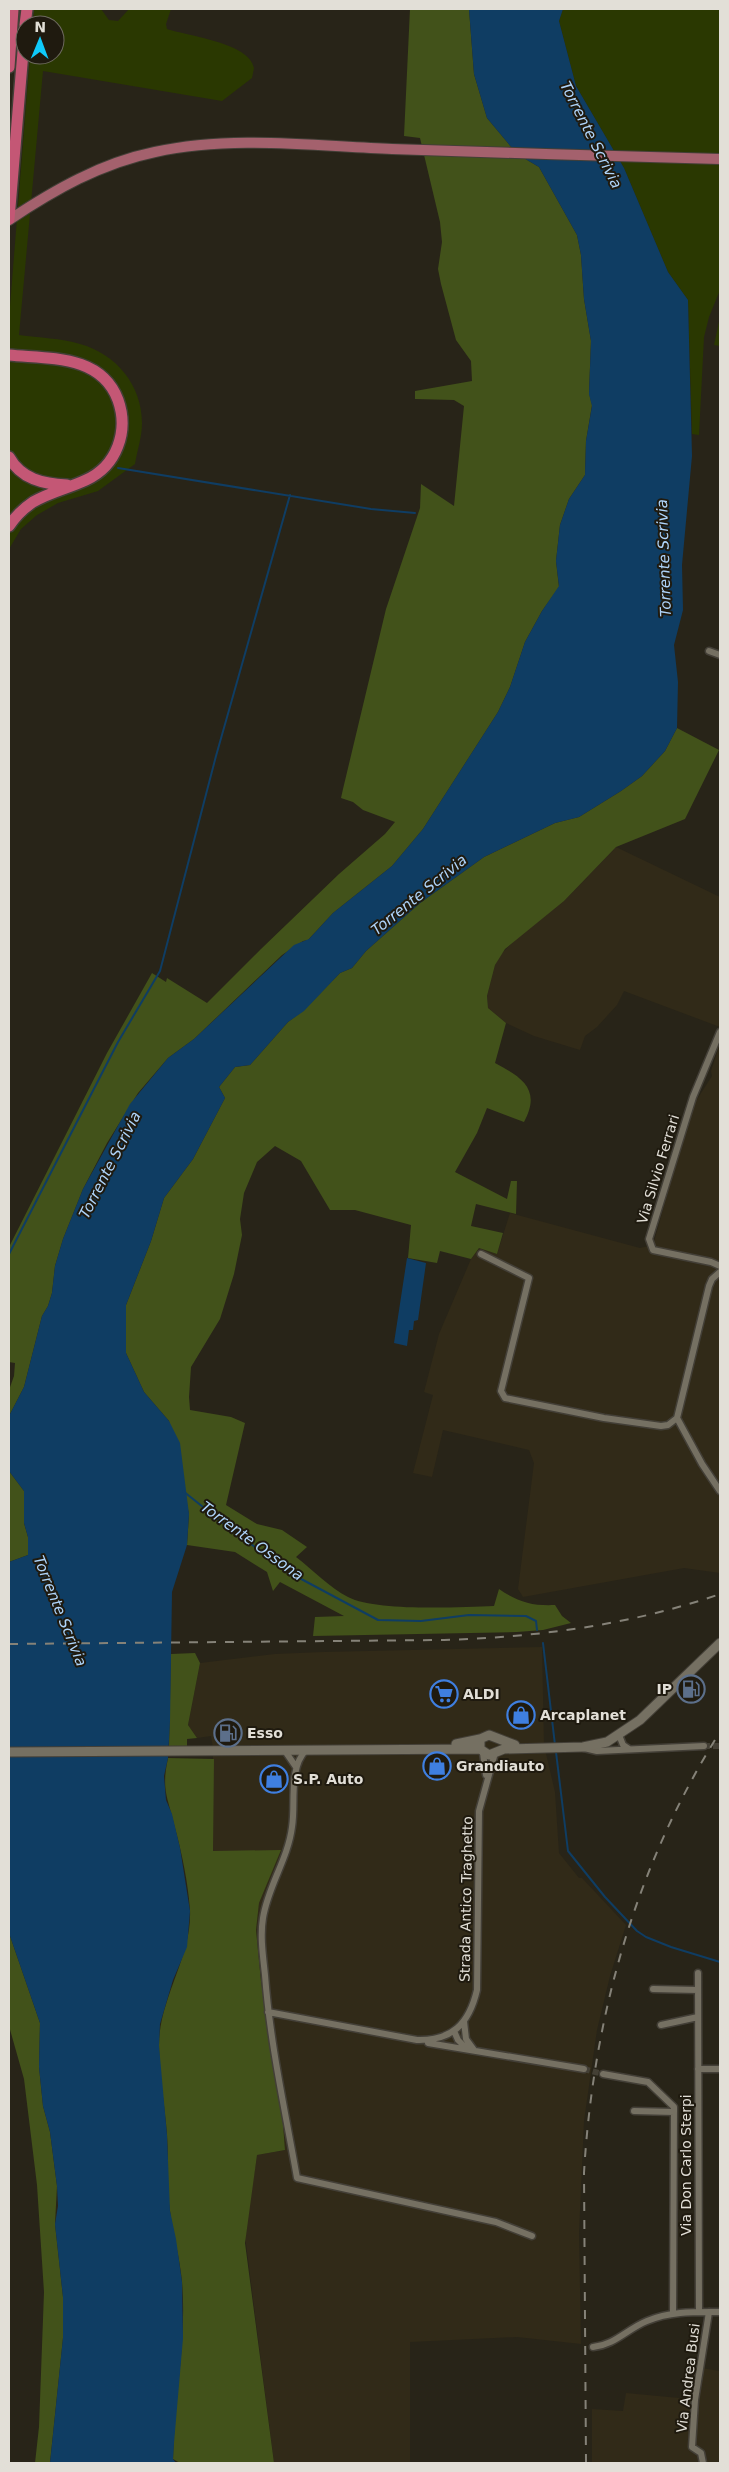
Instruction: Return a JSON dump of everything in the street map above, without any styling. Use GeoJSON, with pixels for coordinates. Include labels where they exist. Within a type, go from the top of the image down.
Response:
{"type":"FeatureCollection","features":[{"type":"Feature","properties":{"kind":"highway"},"geometry":{"type":"LineString","coordinates":[[9,67],[13,9]]}},
{"type":"Feature","properties":{"kind":"highway"},"geometry":{"type":"LineString","coordinates":[[9,220],[22,65]]}},
{"type":"Feature","properties":{"kind":"highway"},"geometry":{"type":"LineString","coordinates":[[9,526],[34,502],[97,473],[115,454],[122,426],[122,412],[117,397],[103,377],[79,363],[14,356]]}},
{"type":"Feature","properties":{"kind":"highway"},"geometry":{"type":"LineString","coordinates":[[9,457],[22,472],[34,480],[50,485],[71,485]]}},
{"type":"Feature","properties":{"kind":"main road"},"geometry":{"type":"LineString","coordinates":[[9,220],[64,186],[120,162],[155,152],[208,145],[282,144],[720,159]]}},
{"type":"Feature","properties":{"kind":"main road"},"geometry":{"type":"LineString","coordinates":[[9,1752],[426,1749],[481,1751],[489,1755],[496,1752],[523,1748],[583,1747],[602,1743],[619,1735],[640,1720],[720,1643]]}},
{"type":"Feature","properties":{"kind":"main road"},"geometry":{"type":"LineString","coordinates":[[426,1749],[480,1739],[489,1735],[523,1748]]}},
{"type":"Feature","properties":{"kind":"main road"},"geometry":{"type":"LineString","coordinates":[[480,1739],[481,1751]]}},
{"type":"Feature","properties":{"kind":"main road"},"geometry":{"type":"LineString","coordinates":[[496,1752],[498,1740]]}},
{"type":"Feature","properties":{"kind":"street"},"geometry":{"type":"LineString","coordinates":[[709,651],[720,655]]}},
{"type":"Feature","properties":{"kind":"street","name":"Via Silvio Ferrari"},"geometry":{"type":"LineString","coordinates":[[720,1032],[693,1097],[649,1239],[653,1250],[711,1262],[720,1266]]}},
{"type":"Feature","properties":{"kind":"street"},"geometry":{"type":"LineString","coordinates":[[481,1254],[529,1278],[501,1391],[505,1398],[604,1418],[661,1426],[668,1425],[677,1418],[709,1286],[712,1279],[720,1272]]}},
{"type":"Feature","properties":{"kind":"street"},"geometry":{"type":"LineString","coordinates":[[677,1418],[702,1464],[720,1490]]}},
{"type":"Feature","properties":{"kind":"street"},"geometry":{"type":"LineString","coordinates":[[619,1735],[623,1745],[630,1749]]}},
{"type":"Feature","properties":{"kind":"street"},"geometry":{"type":"LineString","coordinates":[[583,1747],[598,1751],[704,1746]]}},
{"type":"Feature","properties":{"kind":"street"},"geometry":{"type":"LineString","coordinates":[[306,1750],[296,1767],[293,1827],[289,1847],[263,1918],[262,1941],[268,2012],[297,2178],[496,2222],[532,2236]]}},
{"type":"Feature","properties":{"kind":"street"},"geometry":{"type":"LineString","coordinates":[[285,1751],[296,1767]]}},
{"type":"Feature","properties":{"kind":"street","name":"Strada Antico Traghetto"},"geometry":{"type":"LineString","coordinates":[[481,1751],[486,1768],[486,1782]]}},
{"type":"Feature","properties":{"kind":"street","name":"Strada Antico Traghetto"},"geometry":{"type":"LineString","coordinates":[[454,2032],[464,2021],[473,2004],[478,1984],[479,1812],[496,1752]]}},
{"type":"Feature","properties":{"kind":"street","name":"Via Don Carlo Sterpi"},"geometry":{"type":"LineString","coordinates":[[698,1973],[699,2312]]}},
{"type":"Feature","properties":{"kind":"street"},"geometry":{"type":"LineString","coordinates":[[653,1989],[698,1990]]}},
{"type":"Feature","properties":{"kind":"street"},"geometry":{"type":"LineString","coordinates":[[268,2012],[474,2051],[584,2069]]}},
{"type":"Feature","properties":{"kind":"street"},"geometry":{"type":"LineString","coordinates":[[661,2025],[698,2017]]}},
{"type":"Feature","properties":{"kind":"street"},"geometry":{"type":"LineString","coordinates":[[464,2021],[466,2039],[474,2051]]}},
{"type":"Feature","properties":{"kind":"street"},"geometry":{"type":"LineString","coordinates":[[416,2040],[440,2039],[454,2032],[462,2046],[474,2051]]}},
{"type":"Feature","properties":{"kind":"street"},"geometry":{"type":"LineString","coordinates":[[698,2068],[720,2068]]}},
{"type":"Feature","properties":{"kind":"street"},"geometry":{"type":"LineString","coordinates":[[603,2074],[648,2082],[674,2107],[673,2313]]}},
{"type":"Feature","properties":{"kind":"street"},"geometry":{"type":"LineString","coordinates":[[634,2111],[674,2112]]}},
{"type":"Feature","properties":{"kind":"street","name":"Via Andrea Busi"},"geometry":{"type":"LineString","coordinates":[[703,2463],[701,2453],[692,2447],[695,2400],[709,2312]]}},
{"type":"Feature","properties":{"kind":"street"},"geometry":{"type":"LineString","coordinates":[[593,2347],[607,2346],[647,2321],[673,2313],[720,2312]]}},
{"type":"Feature","properties":{"kind":"shaded area"},"geometry":{"type":"Polygon","coordinates":[[[616,847],[720,897],[720,1027],[624,991],[617,1005],[597,1027],[585,1036],[580,1050],[534,1036],[506,1023],[488,1008],[487,996],[499,956],[517,938],[564,901],[616,847]]]}},
{"type":"Feature","properties":{"kind":"shaded area"},"geometry":{"type":"Polygon","coordinates":[[[720,1043],[720,1573],[684,1568],[523,1597],[518,1589],[534,1463],[529,1450],[443,1430],[432,1477],[413,1473],[433,1395],[424,1392],[439,1334],[471,1259],[479,1248],[497,1254],[510,1213],[640,1248],[653,1245],[692,1107],[712,1076],[711,1071],[720,1043]]]}},
{"type":"Feature","properties":{"kind":"shaded area"},"geometry":{"type":"Polygon","coordinates":[[[542,1647],[544,1745],[555,1792],[559,1853],[579,1878],[582,1878],[626,1925],[610,1976],[597,2030],[584,2121],[579,2233],[581,2344],[517,2337],[410,2342],[410,2463],[274,2463],[245,2236],[257,2155],[285,2150],[283,2124],[261,1981],[256,1930],[259,1903],[280,1851],[213,1851],[213,1748],[211,1736],[197,1738],[188,1725],[200,1663],[275,1654],[542,1647]]]}},
{"type":"Feature","properties":{"kind":"shaded area"},"geometry":{"type":"Polygon","coordinates":[[[695,2367],[720,2371],[720,2463],[592,2463],[592,2409],[623,2411],[626,2393],[690,2399],[695,2367]]]}},
{"type":"Feature","properties":{"kind":"green space"},"geometry":{"type":"Polygon","coordinates":[[[34,9],[101,9],[109,20],[118,21],[129,9],[171,9],[166,24],[167,29],[217,42],[242,52],[250,59],[254,68],[252,78],[222,101],[43,71],[19,335],[73,342],[105,355],[115,363],[132,384],[141,409],[142,428],[135,464],[98,491],[58,503],[37,515],[21,529],[9,549],[9,530],[32,509],[48,499],[92,484],[108,471],[118,454],[128,423],[106,380],[98,368],[91,362],[56,353],[9,350],[9,319],[29,65],[65,65],[65,15],[34,15],[34,9]]]}},
{"type":"Feature","properties":{"kind":"green space"},"geometry":{"type":"Polygon","coordinates":[[[410,9],[469,9],[474,74],[487,118],[517,154],[539,167],[577,235],[591,341],[589,393],[592,405],[586,441],[585,475],[569,499],[560,525],[556,561],[559,587],[542,611],[525,642],[510,687],[498,712],[423,829],[392,866],[333,913],[308,940],[303,941],[282,955],[194,1039],[168,1058],[138,1093],[107,1143],[83,1189],[63,1239],[55,1266],[52,1293],[48,1306],[42,1316],[24,1387],[9,1416],[9,1390],[14,1376],[15,1363],[9,1362],[9,1247],[107,1053],[152,973],[166,982],[167,978],[207,1003],[339,874],[385,834],[395,822],[363,810],[353,802],[341,798],[386,609],[420,508],[421,484],[454,506],[464,406],[454,400],[415,399],[415,391],[472,381],[471,361],[456,340],[441,284],[438,269],[442,242],[440,222],[420,138],[404,136],[410,9]]]}},
{"type":"Feature","properties":{"kind":"green space"},"geometry":{"type":"Polygon","coordinates":[[[563,9],[720,9],[720,290],[709,317],[704,337],[699,435],[692,434],[688,300],[668,272],[624,168],[576,86],[559,21],[563,9]]]}},
{"type":"Feature","properties":{"kind":"green space"},"geometry":{"type":"Polygon","coordinates":[[[720,317],[720,346],[714,345],[720,317]]]}},
{"type":"Feature","properties":{"kind":"green space"},"geometry":{"type":"Polygon","coordinates":[[[9,362],[69,366],[77,368],[100,381],[113,400],[117,422],[112,444],[101,463],[83,476],[60,480],[32,472],[21,466],[12,457],[8,443],[9,362]]]}},
{"type":"Feature","properties":{"kind":"green space"},"geometry":{"type":"Polygon","coordinates":[[[9,465],[53,488],[9,519],[9,465]]]}},
{"type":"Feature","properties":{"kind":"green space"},"geometry":{"type":"Polygon","coordinates":[[[677,728],[719,750],[685,819],[616,847],[564,901],[505,949],[495,965],[487,996],[488,1008],[506,1023],[495,1063],[513,1073],[526,1085],[531,1101],[524,1122],[487,1108],[477,1133],[455,1172],[507,1199],[511,1181],[517,1181],[516,1214],[476,1204],[471,1226],[503,1233],[497,1254],[479,1248],[471,1259],[440,1251],[437,1263],[408,1258],[411,1225],[355,1210],[330,1210],[301,1161],[275,1146],[257,1162],[244,1193],[240,1219],[242,1235],[234,1274],[220,1319],[191,1367],[190,1410],[231,1417],[245,1423],[226,1505],[257,1524],[282,1530],[307,1547],[296,1557],[335,1589],[361,1602],[398,1607],[441,1608],[494,1606],[499,1589],[526,1602],[539,1605],[555,1605],[562,1616],[571,1623],[543,1630],[517,1632],[313,1636],[315,1617],[344,1616],[280,1582],[273,1591],[267,1572],[235,1552],[187,1545],[189,1514],[169,1421],[144,1392],[126,1353],[126,1305],[151,1241],[164,1198],[193,1159],[225,1098],[219,1087],[235,1067],[250,1065],[288,1022],[304,1010],[340,973],[352,968],[366,951],[420,903],[484,857],[555,823],[579,817],[621,791],[642,776],[665,751],[677,728]]]}},
{"type":"Feature","properties":{"kind":"green space"},"geometry":{"type":"Polygon","coordinates":[[[9,1471],[24,1491],[24,1523],[28,1537],[28,1555],[9,1562],[9,1471]]]}},
{"type":"Feature","properties":{"kind":"green space"},"geometry":{"type":"Polygon","coordinates":[[[195,1653],[200,1663],[188,1725],[197,1738],[187,1739],[187,1747],[169,1747],[171,1654],[195,1653]]]}},
{"type":"Feature","properties":{"kind":"green space"},"geometry":{"type":"Polygon","coordinates":[[[168,1758],[214,1759],[213,1851],[281,1850],[259,1903],[256,1930],[261,1981],[283,2124],[285,2150],[257,2155],[245,2243],[274,2463],[180,2463],[173,2459],[182,2348],[183,2304],[181,2273],[169,2202],[167,2135],[159,2045],[164,2011],[186,1944],[190,1910],[182,1858],[166,1794],[165,1778],[168,1758]]]}},
{"type":"Feature","properties":{"kind":"green space"},"geometry":{"type":"Polygon","coordinates":[[[9,1933],[40,2023],[39,2067],[43,2106],[50,2132],[57,2186],[55,2224],[63,2297],[63,2338],[50,2463],[35,2463],[39,2427],[44,2292],[37,2185],[24,2079],[9,2026],[9,1933]]]}},
{"type":"Feature","properties":{"kind":"water","name":"Torrente Scrivia"},"geometry":{"type":"Polygon","coordinates":[[[469,9],[563,9],[559,21],[576,86],[624,168],[668,272],[688,300],[692,456],[682,565],[683,610],[674,645],[678,682],[677,728],[665,751],[642,776],[621,791],[579,817],[555,823],[484,857],[420,903],[366,951],[352,968],[340,973],[304,1011],[288,1022],[250,1065],[235,1067],[219,1087],[225,1098],[193,1159],[164,1198],[151,1241],[126,1305],[126,1353],[144,1392],[169,1421],[180,1443],[189,1514],[187,1545],[172,1592],[170,1721],[168,1758],[164,1776],[166,1800],[172,1814],[180,1848],[190,1911],[187,1947],[173,1980],[160,2024],[159,2046],[167,2135],[170,2211],[182,2282],[183,2338],[173,2459],[176,2463],[50,2463],[63,2338],[63,2297],[55,2224],[58,2206],[57,2186],[50,2132],[43,2106],[39,2067],[40,2023],[9,1933],[9,1562],[28,1555],[28,1537],[24,1523],[24,1491],[9,1471],[9,1416],[24,1387],[42,1316],[48,1306],[52,1293],[55,1266],[63,1239],[83,1189],[130,1104],[168,1058],[194,1039],[294,945],[309,939],[333,913],[392,866],[423,829],[498,712],[510,687],[525,642],[542,611],[559,586],[556,561],[560,525],[569,499],[585,475],[586,441],[592,406],[589,394],[591,341],[584,299],[581,255],[577,235],[539,167],[517,154],[487,118],[474,74],[469,9]]]}},
{"type":"Feature","properties":{"kind":"water"},"geometry":{"type":"Polygon","coordinates":[[[407,1258],[426,1263],[418,1320],[414,1321],[413,1330],[409,1330],[407,1346],[394,1343],[407,1258]]]}},
{"type":"Feature","properties":{"kind":"waterway"},"geometry":{"type":"LineString","coordinates":[[118,468],[371,509],[415,513]]}},
{"type":"Feature","properties":{"kind":"waterway"},"geometry":{"type":"LineString","coordinates":[[9,1254],[118,1042],[160,971],[216,756],[290,495]]}},
{"type":"Feature","properties":{"kind":"waterway","name":"Torrente Ossona"},"geometry":{"type":"LineString","coordinates":[[183,1491],[290,1573],[378,1620],[421,1621],[469,1615],[526,1616],[536,1621],[537,1630]]}},
{"type":"Feature","properties":{"kind":"waterway","name":"Torrente Ossona"},"geometry":{"type":"LineString","coordinates":[[543,1643],[555,1745]]}},
{"type":"Feature","properties":{"kind":"waterway","name":"Torrente Ossona"},"geometry":{"type":"LineString","coordinates":[[556,1752],[568,1851],[605,1897],[637,1931],[646,1937],[671,1947],[720,1962]]}},
{"type":"Feature","properties":{"kind":"tunnel"},"geometry":{"type":"LineString","coordinates":[[704,1746],[720,1746]]}},
{"type":"Feature","properties":{"kind":"tunnel"},"geometry":{"type":"LineString","coordinates":[[584,2069],[603,2074]]}},
{"type":"Feature","properties":{"kind":"railway"},"geometry":{"type":"LineString","coordinates":[[9,1644],[444,1640],[514,1636],[584,1628],[653,1614],[720,1594]]}},
{"type":"Feature","properties":{"kind":"railway"},"geometry":{"type":"LineString","coordinates":[[586,2463],[584,2173],[597,2057],[609,2000],[642,1888],[690,1782],[720,1732]]}},
{"type":"Feature","properties":{"kind":"place","name":"IP"},"geometry":{"type":"Point","coordinates":[691,1689]}},
{"type":"Feature","properties":{"kind":"place","name":"ALDI"},"geometry":{"type":"Point","coordinates":[444,1694]}},
{"type":"Feature","properties":{"kind":"place","name":"Arcaplanet"},"geometry":{"type":"Point","coordinates":[521,1715]}},
{"type":"Feature","properties":{"kind":"place","name":"Esso"},"geometry":{"type":"Point","coordinates":[228,1733]}},
{"type":"Feature","properties":{"kind":"place","name":"Grandiauto"},"geometry":{"type":"Point","coordinates":[437,1766]}},
{"type":"Feature","properties":{"kind":"place","name":"S.P. Auto"},"geometry":{"type":"Point","coordinates":[274,1779]}}]}
